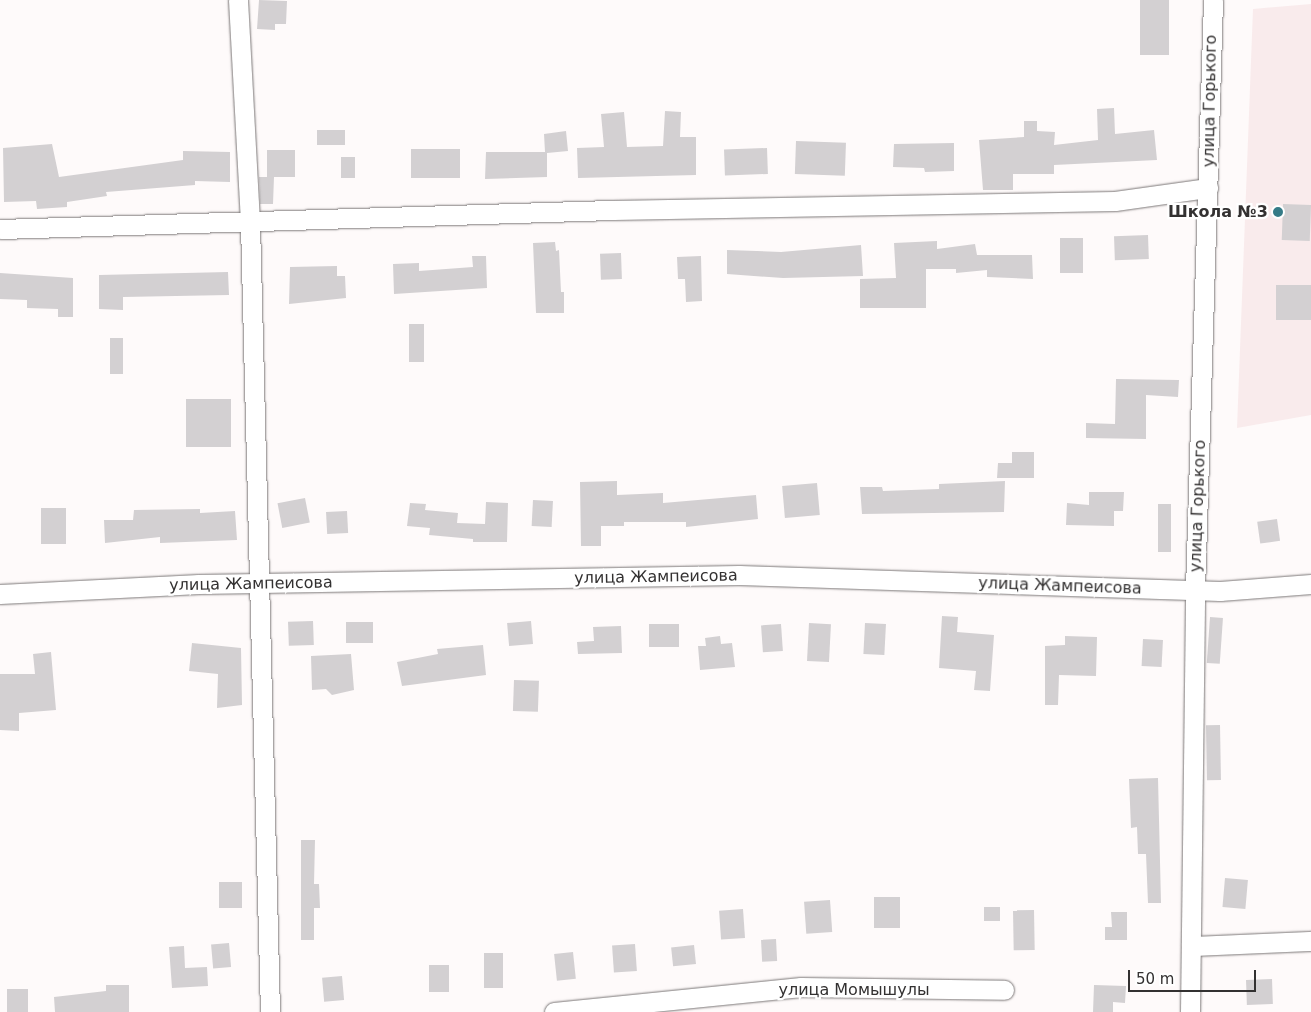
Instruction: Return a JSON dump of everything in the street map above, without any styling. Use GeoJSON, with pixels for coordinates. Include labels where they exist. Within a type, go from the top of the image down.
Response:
{"type":"FeatureCollection","features":[{"type":"Feature","properties":{"kind":"street"},"geometry":{"type":"LineString","coordinates":[[238,0],[250,223],[257,583],[270,1012]]}},
{"type":"Feature","properties":{"kind":"street","name":"улица Горького"},"geometry":{"type":"LineString","coordinates":[[1190,1012],[1195,590],[1213,0]]}},
{"type":"Feature","properties":{"kind":"street"},"geometry":{"type":"LineString","coordinates":[[0,229],[250,223],[613,210],[1115,201],[1208,188]]}},
{"type":"Feature","properties":{"kind":"street","name":"улица Жампеисова"},"geometry":{"type":"LineString","coordinates":[[0,594],[257,583],[739,575],[1195,590],[1311,584]]}},
{"type":"Feature","properties":{"kind":"street"},"geometry":{"type":"LineString","coordinates":[[1191,946],[1311,941]]}},
{"type":"Feature","properties":{"kind":"street","name":"улица Момышулы"},"geometry":{"type":"LineString","coordinates":[[554,1012],[801,987],[1004,990]]}},
{"type":"Feature","properties":{"kind":"shaded area","name":"Школа №3"},"geometry":{"type":"Polygon","coordinates":[[[1311,4],[1311,415],[1237,428],[1253,9],[1311,4]]]}},
{"type":"Feature","properties":{"kind":"building"},"geometry":{"type":"Polygon","coordinates":[[[259,0],[287,1],[286,24],[275,24],[275,30],[257,29],[259,0]]]}},
{"type":"Feature","properties":{"kind":"building"},"geometry":{"type":"Polygon","coordinates":[[[1140,0],[1169,0],[1169,55],[1140,55],[1140,0]]]}},
{"type":"Feature","properties":{"kind":"building"},"geometry":{"type":"Polygon","coordinates":[[[1114,108],[1115,134],[1154,130],[1157,160],[1054,165],[1054,174],[1013,174],[1013,190],[983,190],[979,140],[1024,137],[1024,121],[1037,121],[1037,131],[1055,132],[1054,145],[1098,140],[1097,109],[1114,108]]]}},
{"type":"Feature","properties":{"kind":"building"},"geometry":{"type":"Polygon","coordinates":[[[665,111],[681,112],[680,137],[696,137],[696,175],[578,178],[577,148],[604,147],[601,114],[624,112],[627,147],[663,146],[665,111]]]}},
{"type":"Feature","properties":{"kind":"building"},"geometry":{"type":"Polygon","coordinates":[[[317,130],[345,130],[345,145],[317,145],[317,130]]]}},
{"type":"Feature","properties":{"kind":"building"},"geometry":{"type":"Polygon","coordinates":[[[566,131],[568,151],[547,153],[547,177],[485,179],[486,152],[545,152],[544,134],[566,131]]]}},
{"type":"Feature","properties":{"kind":"building"},"geometry":{"type":"Polygon","coordinates":[[[796,141],[846,143],[845,176],[795,174],[796,141]]]}},
{"type":"Feature","properties":{"kind":"building"},"geometry":{"type":"Polygon","coordinates":[[[954,143],[954,171],[925,172],[924,168],[893,167],[894,144],[954,143]]]}},
{"type":"Feature","properties":{"kind":"building"},"geometry":{"type":"Polygon","coordinates":[[[52,144],[59,177],[183,160],[183,151],[230,152],[230,182],[195,181],[195,185],[106,192],[107,196],[67,202],[67,207],[37,209],[36,201],[4,202],[3,148],[52,144]]]}},
{"type":"Feature","properties":{"kind":"building"},"geometry":{"type":"Polygon","coordinates":[[[767,148],[768,174],[725,175],[724,150],[767,148]]]}},
{"type":"Feature","properties":{"kind":"building"},"geometry":{"type":"Polygon","coordinates":[[[411,149],[460,149],[460,178],[411,178],[411,149]]]}},
{"type":"Feature","properties":{"kind":"building"},"geometry":{"type":"Polygon","coordinates":[[[267,150],[295,150],[295,177],[274,177],[273,204],[260,204],[259,177],[267,177],[267,150]]]}},
{"type":"Feature","properties":{"kind":"building"},"geometry":{"type":"Polygon","coordinates":[[[341,157],[355,157],[355,178],[341,178],[341,157]]]}},
{"type":"Feature","properties":{"kind":"building"},"geometry":{"type":"Polygon","coordinates":[[[1283,204],[1311,205],[1310,241],[1282,240],[1283,204]]]}},
{"type":"Feature","properties":{"kind":"building"},"geometry":{"type":"Polygon","coordinates":[[[1148,235],[1149,259],[1115,260],[1114,236],[1148,235]]]}},
{"type":"Feature","properties":{"kind":"building"},"geometry":{"type":"Polygon","coordinates":[[[1060,238],[1083,238],[1083,273],[1060,273],[1060,238]]]}},
{"type":"Feature","properties":{"kind":"building"},"geometry":{"type":"Polygon","coordinates":[[[937,241],[937,249],[975,244],[977,255],[1032,255],[1033,279],[987,277],[987,270],[956,273],[956,269],[926,269],[926,308],[860,308],[860,279],[896,278],[894,243],[937,241]]]}},
{"type":"Feature","properties":{"kind":"building"},"geometry":{"type":"Polygon","coordinates":[[[555,242],[556,251],[559,250],[561,292],[564,292],[564,313],[536,313],[533,243],[555,242]]]}},
{"type":"Feature","properties":{"kind":"building"},"geometry":{"type":"Polygon","coordinates":[[[861,245],[863,276],[783,278],[727,274],[727,250],[781,252],[861,245]]]}},
{"type":"Feature","properties":{"kind":"building"},"geometry":{"type":"Polygon","coordinates":[[[621,253],[622,279],[601,280],[600,254],[621,253]]]}},
{"type":"Feature","properties":{"kind":"building"},"geometry":{"type":"Polygon","coordinates":[[[472,256],[486,256],[487,288],[394,294],[393,264],[419,263],[419,271],[473,267],[472,256]]]}},
{"type":"Feature","properties":{"kind":"building"},"geometry":{"type":"Polygon","coordinates":[[[701,256],[702,301],[686,302],[685,279],[678,279],[677,257],[701,256]]]}},
{"type":"Feature","properties":{"kind":"building"},"geometry":{"type":"Polygon","coordinates":[[[337,266],[337,276],[345,276],[346,298],[289,304],[290,267],[337,266]]]}},
{"type":"Feature","properties":{"kind":"building"},"geometry":{"type":"Polygon","coordinates":[[[228,272],[229,295],[123,297],[123,310],[99,309],[99,275],[228,272]]]}},
{"type":"Feature","properties":{"kind":"building"},"geometry":{"type":"Polygon","coordinates":[[[0,273],[73,278],[73,317],[58,317],[58,309],[27,308],[27,300],[0,299],[0,273]]]}},
{"type":"Feature","properties":{"kind":"building"},"geometry":{"type":"Polygon","coordinates":[[[1276,285],[1311,285],[1311,320],[1276,320],[1276,285]]]}},
{"type":"Feature","properties":{"kind":"building"},"geometry":{"type":"Polygon","coordinates":[[[409,324],[424,324],[424,362],[409,362],[409,324]]]}},
{"type":"Feature","properties":{"kind":"building"},"geometry":{"type":"Polygon","coordinates":[[[110,338],[123,338],[123,374],[110,374],[110,338]]]}},
{"type":"Feature","properties":{"kind":"building"},"geometry":{"type":"Polygon","coordinates":[[[1116,379],[1179,380],[1178,397],[1146,395],[1146,439],[1086,438],[1086,423],[1115,424],[1116,379]]]}},
{"type":"Feature","properties":{"kind":"building"},"geometry":{"type":"Polygon","coordinates":[[[186,399],[231,399],[231,447],[186,447],[186,399]]]}},
{"type":"Feature","properties":{"kind":"building"},"geometry":{"type":"Polygon","coordinates":[[[1012,452],[1034,452],[1034,478],[997,478],[998,463],[1012,463],[1012,452]]]}},
{"type":"Feature","properties":{"kind":"building"},"geometry":{"type":"Polygon","coordinates":[[[617,481],[617,495],[663,493],[663,503],[756,495],[758,519],[686,527],[686,522],[624,522],[624,526],[601,526],[601,546],[581,546],[580,482],[617,481]]]}},
{"type":"Feature","properties":{"kind":"building"},"geometry":{"type":"Polygon","coordinates":[[[1005,481],[1004,512],[862,514],[860,487],[882,487],[883,491],[939,489],[939,484],[1005,481]]]}},
{"type":"Feature","properties":{"kind":"building"},"geometry":{"type":"Polygon","coordinates":[[[817,483],[820,515],[785,518],[782,486],[817,483]]]}},
{"type":"Feature","properties":{"kind":"building"},"geometry":{"type":"Polygon","coordinates":[[[1089,492],[1124,492],[1123,511],[1114,511],[1114,526],[1066,525],[1067,503],[1089,505],[1089,492]]]}},
{"type":"Feature","properties":{"kind":"building"},"geometry":{"type":"Polygon","coordinates":[[[305,498],[310,523],[282,528],[278,503],[305,498]]]}},
{"type":"Feature","properties":{"kind":"building"},"geometry":{"type":"Polygon","coordinates":[[[533,500],[553,501],[552,527],[532,526],[533,500]]]}},
{"type":"Feature","properties":{"kind":"building"},"geometry":{"type":"Polygon","coordinates":[[[486,502],[508,503],[507,542],[473,542],[473,539],[429,535],[430,528],[407,526],[410,503],[426,504],[425,510],[458,513],[457,523],[485,524],[486,502]]]}},
{"type":"Feature","properties":{"kind":"building"},"geometry":{"type":"Polygon","coordinates":[[[1158,504],[1171,504],[1171,552],[1158,552],[1158,504]]]}},
{"type":"Feature","properties":{"kind":"building"},"geometry":{"type":"Polygon","coordinates":[[[41,508],[66,508],[66,544],[41,544],[41,508]]]}},
{"type":"Feature","properties":{"kind":"building"},"geometry":{"type":"Polygon","coordinates":[[[200,509],[200,513],[235,511],[237,540],[160,543],[160,537],[105,543],[104,520],[133,520],[134,510],[200,509]]]}},
{"type":"Feature","properties":{"kind":"building"},"geometry":{"type":"Polygon","coordinates":[[[347,511],[348,533],[327,534],[326,512],[347,511]]]}},
{"type":"Feature","properties":{"kind":"building"},"geometry":{"type":"Polygon","coordinates":[[[1277,519],[1280,541],[1260,544],[1257,522],[1277,519]]]}},
{"type":"Feature","properties":{"kind":"building"},"geometry":{"type":"Polygon","coordinates":[[[942,616],[958,617],[957,632],[994,635],[990,691],[974,690],[976,671],[939,668],[942,616]]]}},
{"type":"Feature","properties":{"kind":"building"},"geometry":{"type":"Polygon","coordinates":[[[1210,617],[1223,618],[1220,664],[1207,663],[1210,617]]]}},
{"type":"Feature","properties":{"kind":"building"},"geometry":{"type":"Polygon","coordinates":[[[313,621],[314,645],[289,646],[288,622],[313,621]]]}},
{"type":"Feature","properties":{"kind":"building"},"geometry":{"type":"Polygon","coordinates":[[[531,621],[533,644],[509,646],[507,623],[531,621]]]}},
{"type":"Feature","properties":{"kind":"building"},"geometry":{"type":"Polygon","coordinates":[[[346,622],[373,622],[373,643],[346,643],[346,622]]]}},
{"type":"Feature","properties":{"kind":"building"},"geometry":{"type":"Polygon","coordinates":[[[809,623],[831,624],[829,662],[807,661],[809,623]]]}},
{"type":"Feature","properties":{"kind":"building"},"geometry":{"type":"Polygon","coordinates":[[[865,623],[886,624],[884,655],[863,654],[865,623]]]}},
{"type":"Feature","properties":{"kind":"building"},"geometry":{"type":"Polygon","coordinates":[[[649,624],[679,624],[679,647],[649,647],[649,624]]]}},
{"type":"Feature","properties":{"kind":"building"},"geometry":{"type":"Polygon","coordinates":[[[781,624],[783,651],[763,652],[761,625],[781,624]]]}},
{"type":"Feature","properties":{"kind":"building"},"geometry":{"type":"Polygon","coordinates":[[[621,626],[622,653],[578,654],[577,642],[594,641],[593,627],[621,626]]]}},
{"type":"Feature","properties":{"kind":"building"},"geometry":{"type":"Polygon","coordinates":[[[720,636],[721,644],[732,643],[735,667],[700,670],[698,646],[706,646],[705,638],[720,636]]]}},
{"type":"Feature","properties":{"kind":"building"},"geometry":{"type":"Polygon","coordinates":[[[1065,636],[1097,637],[1096,676],[1059,675],[1058,705],[1045,705],[1045,646],[1065,645],[1065,636]]]}},
{"type":"Feature","properties":{"kind":"building"},"geometry":{"type":"Polygon","coordinates":[[[1143,639],[1163,640],[1162,667],[1142,666],[1143,639]]]}},
{"type":"Feature","properties":{"kind":"building"},"geometry":{"type":"Polygon","coordinates":[[[192,643],[241,648],[242,705],[217,708],[218,674],[189,671],[192,643]]]}},
{"type":"Feature","properties":{"kind":"building"},"geometry":{"type":"Polygon","coordinates":[[[483,645],[486,675],[402,686],[397,662],[438,654],[437,649],[483,645]]]}},
{"type":"Feature","properties":{"kind":"building"},"geometry":{"type":"Polygon","coordinates":[[[51,652],[56,710],[19,713],[19,731],[0,730],[0,674],[35,674],[33,654],[51,652]]]}},
{"type":"Feature","properties":{"kind":"building"},"geometry":{"type":"Polygon","coordinates":[[[351,654],[354,690],[332,695],[326,689],[312,690],[311,656],[351,654]]]}},
{"type":"Feature","properties":{"kind":"building"},"geometry":{"type":"Polygon","coordinates":[[[514,680],[539,681],[538,712],[513,711],[514,680]]]}},
{"type":"Feature","properties":{"kind":"building"},"geometry":{"type":"Polygon","coordinates":[[[1206,725],[1220,725],[1221,780],[1207,780],[1206,725]]]}},
{"type":"Feature","properties":{"kind":"building"},"geometry":{"type":"Polygon","coordinates":[[[1158,778],[1161,903],[1148,903],[1146,854],[1138,854],[1137,827],[1131,828],[1129,779],[1158,778]]]}},
{"type":"Feature","properties":{"kind":"building"},"geometry":{"type":"Polygon","coordinates":[[[301,840],[315,840],[314,884],[319,884],[320,908],[314,908],[314,940],[301,940],[301,840]]]}},
{"type":"Feature","properties":{"kind":"building"},"geometry":{"type":"Polygon","coordinates":[[[1225,878],[1248,880],[1245,909],[1222,907],[1225,878]]]}},
{"type":"Feature","properties":{"kind":"building"},"geometry":{"type":"Polygon","coordinates":[[[219,882],[242,882],[242,908],[219,908],[219,882]]]}},
{"type":"Feature","properties":{"kind":"building"},"geometry":{"type":"Polygon","coordinates":[[[874,897],[900,897],[900,928],[874,928],[874,897]]]}},
{"type":"Feature","properties":{"kind":"building"},"geometry":{"type":"Polygon","coordinates":[[[830,900],[832,932],[806,934],[804,902],[830,900]]]}},
{"type":"Feature","properties":{"kind":"building"},"geometry":{"type":"Polygon","coordinates":[[[984,907],[1000,907],[1000,921],[984,921],[984,907]]]}},
{"type":"Feature","properties":{"kind":"building"},"geometry":{"type":"Polygon","coordinates":[[[743,909],[745,938],[721,940],[719,911],[743,909]]]}},
{"type":"Feature","properties":{"kind":"building"},"geometry":{"type":"Polygon","coordinates":[[[1013,910],[1034,910],[1035,950],[1014,950],[1013,910]]]}},
{"type":"Feature","properties":{"kind":"building"},"geometry":{"type":"Polygon","coordinates":[[[1111,912],[1127,912],[1127,940],[1105,940],[1105,927],[1112,927],[1111,912]]]}},
{"type":"Feature","properties":{"kind":"building"},"geometry":{"type":"Polygon","coordinates":[[[776,939],[777,961],[762,962],[761,940],[776,939]]]}},
{"type":"Feature","properties":{"kind":"building"},"geometry":{"type":"Polygon","coordinates":[[[229,943],[231,967],[213,968],[211,945],[229,943]]]}},
{"type":"Feature","properties":{"kind":"building"},"geometry":{"type":"Polygon","coordinates":[[[635,944],[637,971],[614,973],[612,946],[635,944]]]}},
{"type":"Feature","properties":{"kind":"building"},"geometry":{"type":"Polygon","coordinates":[[[694,945],[696,964],[673,966],[671,947],[694,945]]]}},
{"type":"Feature","properties":{"kind":"building"},"geometry":{"type":"Polygon","coordinates":[[[184,946],[185,968],[207,967],[208,986],[172,988],[169,947],[184,946]]]}},
{"type":"Feature","properties":{"kind":"building"},"geometry":{"type":"Polygon","coordinates":[[[573,952],[576,979],[557,981],[554,954],[573,952]]]}},
{"type":"Feature","properties":{"kind":"building"},"geometry":{"type":"Polygon","coordinates":[[[484,953],[503,953],[503,988],[484,988],[484,953]]]}},
{"type":"Feature","properties":{"kind":"building"},"geometry":{"type":"Polygon","coordinates":[[[429,965],[449,965],[449,992],[429,992],[429,965]]]}},
{"type":"Feature","properties":{"kind":"building"},"geometry":{"type":"Polygon","coordinates":[[[342,976],[344,1000],[324,1002],[322,978],[342,976]]]}},
{"type":"Feature","properties":{"kind":"building"},"geometry":{"type":"Polygon","coordinates":[[[1272,979],[1273,1004],[1247,1005],[1246,980],[1272,979]]]}},
{"type":"Feature","properties":{"kind":"building"},"geometry":{"type":"Polygon","coordinates":[[[106,985],[129,985],[129,1012],[55,1012],[54,997],[106,991],[106,985]]]}},
{"type":"Feature","properties":{"kind":"building"},"geometry":{"type":"Polygon","coordinates":[[[1094,985],[1126,986],[1125,1003],[1113,1002],[1113,1012],[1093,1012],[1094,985]]]}},
{"type":"Feature","properties":{"kind":"building"},"geometry":{"type":"Polygon","coordinates":[[[7,989],[28,989],[28,1012],[7,1012],[7,989]]]}},
{"type":"Feature","properties":{"kind":"place","name":"Школа №3"},"geometry":{"type":"Point","coordinates":[1278,212]}}]}
